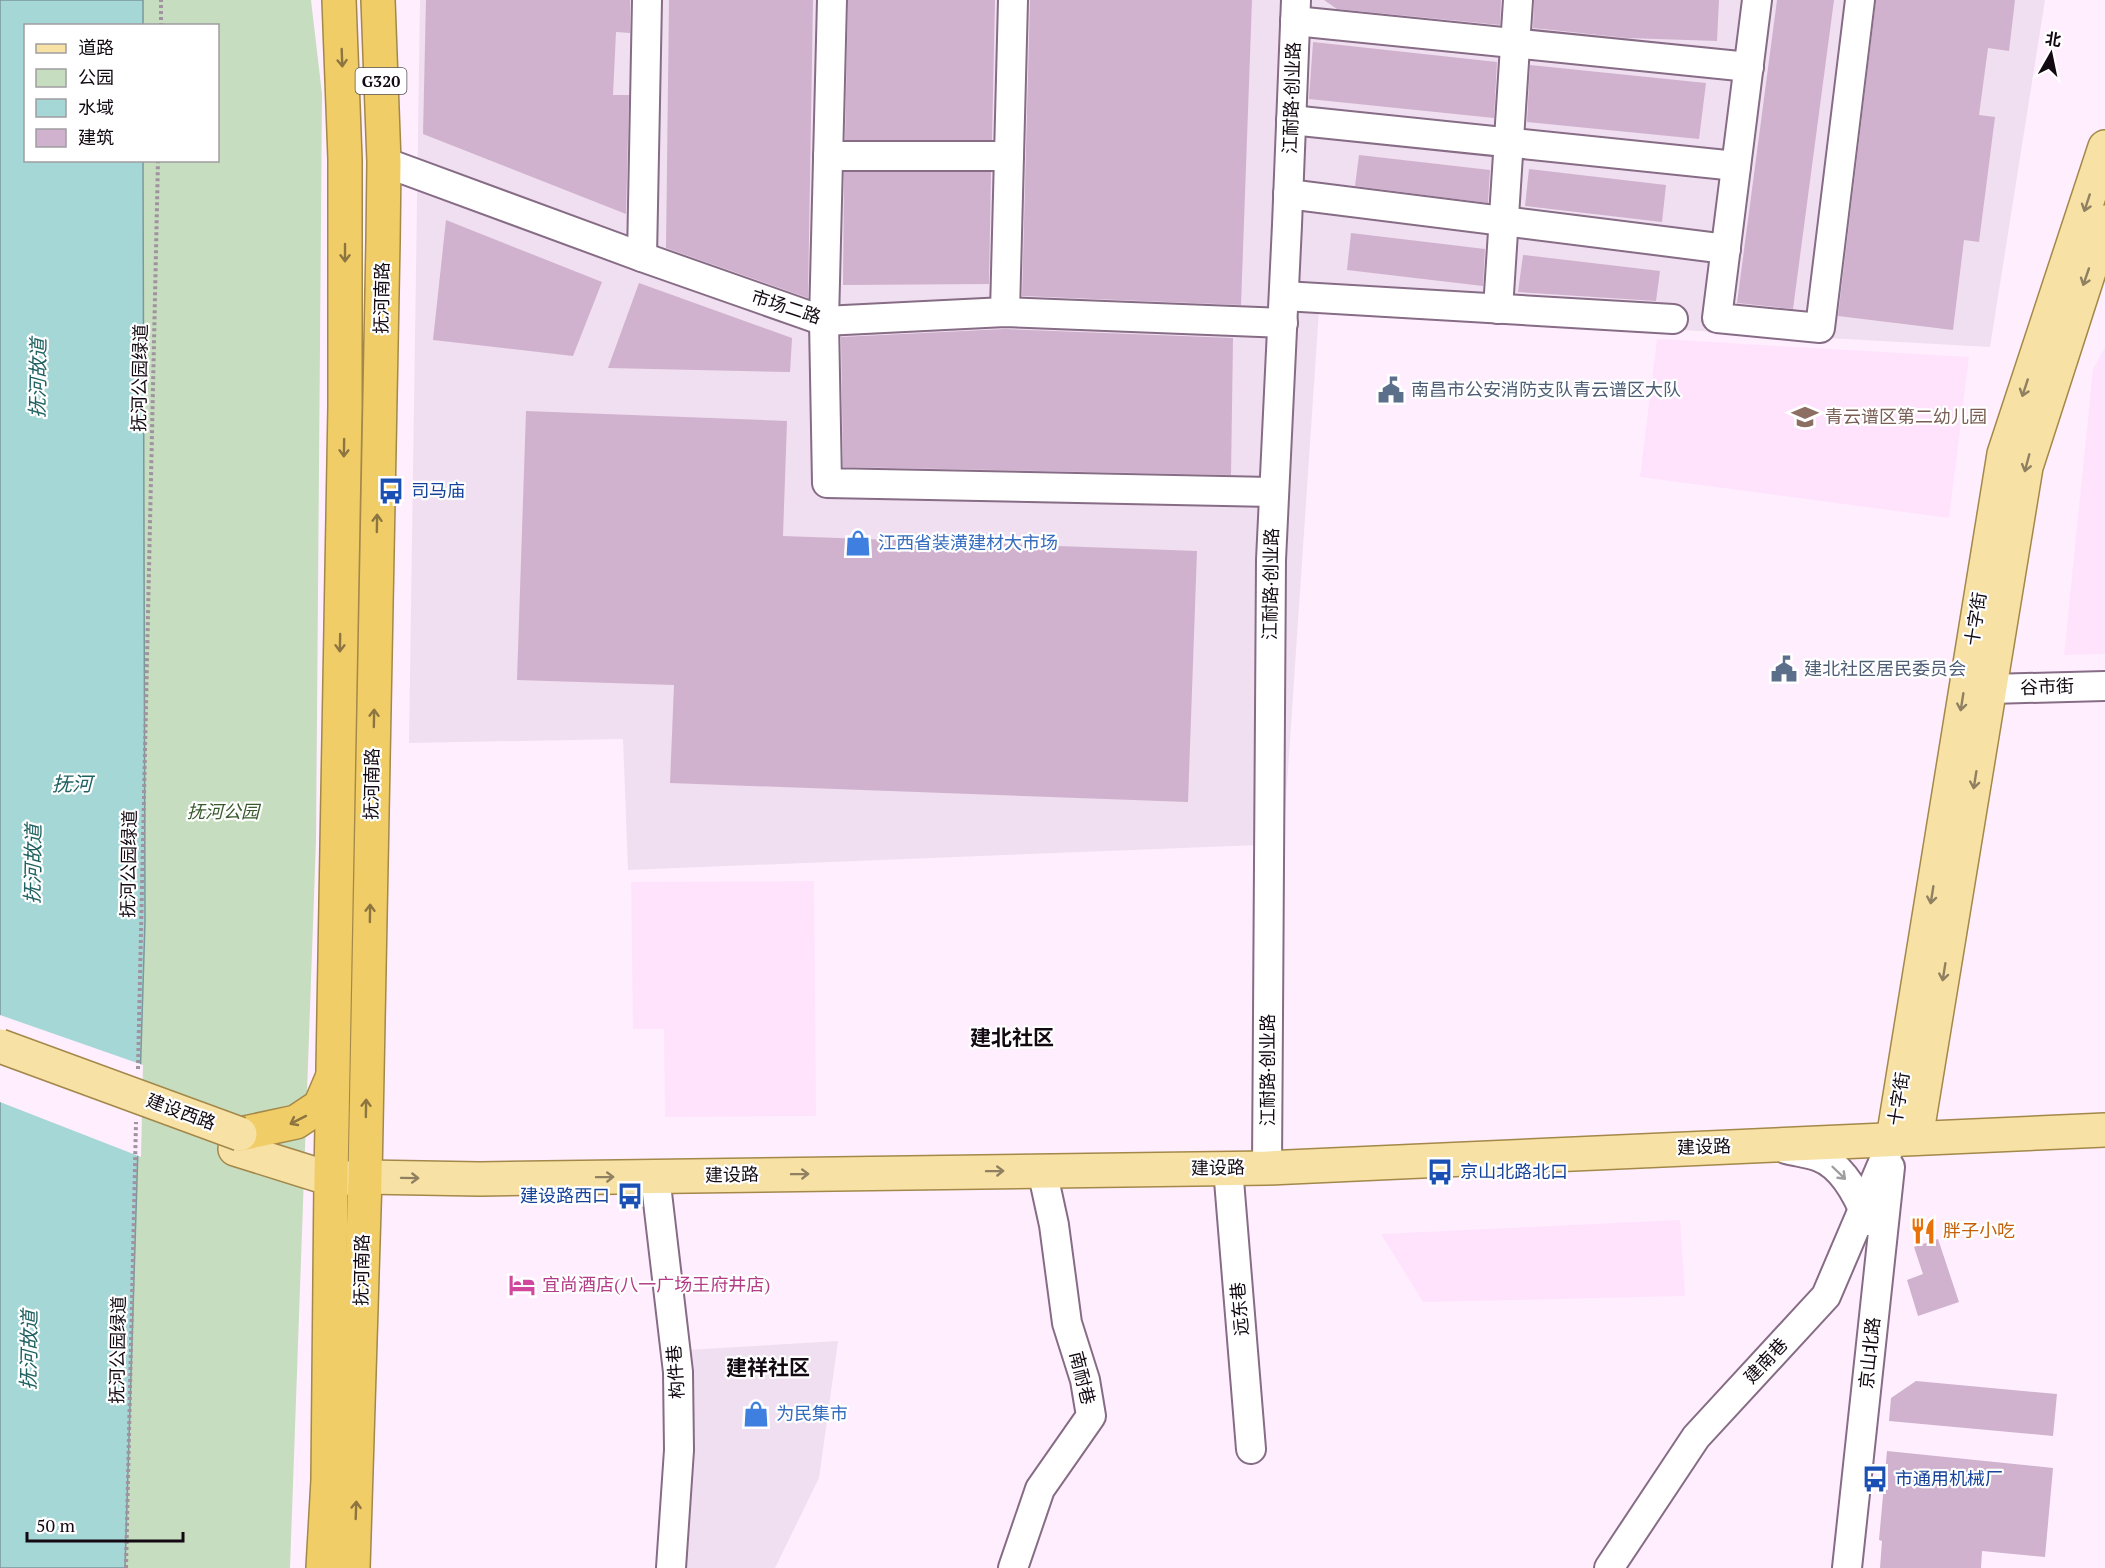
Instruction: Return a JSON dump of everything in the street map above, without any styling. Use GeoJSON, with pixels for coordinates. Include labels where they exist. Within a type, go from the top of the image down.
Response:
{"type":"FeatureCollection","features":[{"type":"Feature","properties":{"kind":"highway","name":"抚河南路"},"geometry":{"type":"LineString","coordinates":[[323,1568],[328,1480],[332,1076],[345,394],[345,159],[339,0]]}},
{"type":"Feature","properties":{"kind":"highway","name":"抚河南路"},"geometry":{"type":"LineString","coordinates":[[353,1568],[365,1172],[384,162],[378,0]]}},
{"type":"Feature","properties":{"kind":"highway"},"geometry":{"type":"LineString","coordinates":[[238,1142],[296,1122],[320,1106],[332,1076]]}},
{"type":"Feature","properties":{"kind":"main road","name":"十字街"},"geometry":{"type":"LineString","coordinates":[[1905,1138],[2004,454],[2105,147]]}},
{"type":"Feature","properties":{"kind":"main road","name":"十字街"},"geometry":{"type":"LineString","coordinates":[[1905,1138],[1990,689],[2026,467],[2105,222]]}},
{"type":"Feature","properties":{"kind":"main road","name":"建设西路"},"geometry":{"type":"LineString","coordinates":[[0,1046],[238,1142]]}},
{"type":"Feature","properties":{"kind":"main road","name":"建设西路"},"geometry":{"type":"LineString","coordinates":[[0,1062],[238,1142],[331,1170],[365,1172]]}},
{"type":"Feature","properties":{"kind":"main road","name":"建设路"},"geometry":{"type":"LineString","coordinates":[[365,1172],[480,1179],[1267,1168],[2105,1130]]}},
{"type":"Feature","properties":{"kind":"street"},"geometry":{"type":"LineString","coordinates":[[642,257],[647,0]]}},
{"type":"Feature","properties":{"kind":"street"},"geometry":{"type":"LineString","coordinates":[[832,0],[824,321],[827,483],[1274,492]]}},
{"type":"Feature","properties":{"kind":"street"},"geometry":{"type":"LineString","coordinates":[[1005,312],[1013,0]]}},
{"type":"Feature","properties":{"kind":"street"},"geometry":{"type":"LineString","coordinates":[[1498,309],[1518,0]]}},
{"type":"Feature","properties":{"kind":"street"},"geometry":{"type":"LineString","coordinates":[[1757,0],[1717,318],[1820,328],[1860,0]]}},
{"type":"Feature","properties":{"kind":"street"},"geometry":{"type":"LineString","coordinates":[[1296,10],[1515,43],[1749,67]]}},
{"type":"Feature","properties":{"kind":"street","name":"江耐路·创业路"},"geometry":{"type":"LineString","coordinates":[[1267,1168],[1270,560],[1296,10]]}},
{"type":"Feature","properties":{"kind":"street"},"geometry":{"type":"LineString","coordinates":[[1291,120],[1736,166]]}},
{"type":"Feature","properties":{"kind":"street"},"geometry":{"type":"LineString","coordinates":[[828,156],[1009,156]]}},
{"type":"Feature","properties":{"kind":"street","name":"市场二路"},"geometry":{"type":"LineString","coordinates":[[384,162],[824,321],[1005,312],[1283,309],[1498,309],[1673,319]]}},
{"type":"Feature","properties":{"kind":"street"},"geometry":{"type":"LineString","coordinates":[[1288,194],[1726,249]]}},
{"type":"Feature","properties":{"kind":"street","name":"谷市街"},"geometry":{"type":"LineString","coordinates":[[1990,689],[2105,686]]}},
{"type":"Feature","properties":{"kind":"street","name":"建南巷"},"geometry":{"type":"LineString","coordinates":[[1609,1568],[1696,1437],[1826,1296],[1863,1208],[1905,1138]]}},
{"type":"Feature","properties":{"kind":"street","name":"京山北路"},"geometry":{"type":"LineString","coordinates":[[1847,1568],[1880,1257],[1905,1138]]}},
{"type":"Feature","properties":{"kind":"street"},"geometry":{"type":"LineString","coordinates":[[1767,1144],[1821,1158],[1843,1175],[1863,1208],[1880,1257]]}},
{"type":"Feature","properties":{"kind":"street","name":"远东巷"},"geometry":{"type":"LineString","coordinates":[[1228,1168],[1251,1449]]}},
{"type":"Feature","properties":{"kind":"street","name":"南耐巷"},"geometry":{"type":"LineString","coordinates":[[1012,1568],[1040,1489],[1091,1416],[1085,1380],[1067,1323],[1054,1225],[1042,1170]]}},
{"type":"Feature","properties":{"kind":"street","name":"构件巷"},"geometry":{"type":"LineString","coordinates":[[655,1176],[678,1372],[679,1450],[671,1568]]}},
{"type":"Feature","properties":{"kind":"path"},"geometry":{"type":"LineString","coordinates":[[161,0],[161,24]]}},
{"type":"Feature","properties":{"kind":"path","name":"抚河公园绿道"},"geometry":{"type":"LineString","coordinates":[[137,1079],[158,162]]}},
{"type":"Feature","properties":{"kind":"path","name":"抚河公园绿道"},"geometry":{"type":"LineString","coordinates":[[126,1568],[136,1115]]}},
{"type":"Feature","properties":{"kind":"shaded area","name":"江西省装潢建材大市场"},"geometry":{"type":"Polygon","coordinates":[[[420,0],[2045,0],[1990,347],[1319,310],[1283,844],[628,870],[623,739],[409,743],[420,0]]]}},
{"type":"Feature","properties":{"kind":"shaded area","name":"青云谱区第二幼儿园"},"geometry":{"type":"Polygon","coordinates":[[[1657,339],[1969,357],[1949,518],[1640,477],[1657,339]]]}},
{"type":"Feature","properties":{"kind":"shaded area"},"geometry":{"type":"Polygon","coordinates":[[[2105,348],[2105,654],[2064,655],[2093,369],[2105,348]]]}},
{"type":"Feature","properties":{"kind":"shaded area"},"geometry":{"type":"Polygon","coordinates":[[[814,881],[816,1116],[665,1117],[664,1029],[633,1029],[631,882],[814,881]]]}},
{"type":"Feature","properties":{"kind":"shaded area"},"geometry":{"type":"Polygon","coordinates":[[[1680,1220],[1685,1296],[1423,1302],[1381,1234],[1680,1220]]]}},
{"type":"Feature","properties":{"kind":"shaded area","name":"为民集市"},"geometry":{"type":"Polygon","coordinates":[[[838,1341],[819,1478],[775,1568],[679,1568],[686,1350],[838,1341]]]}},
{"type":"Feature","properties":{"kind":"green space","name":"抚河公园"},"geometry":{"type":"Polygon","coordinates":[[[142,0],[311,0],[322,94],[316,840],[290,1568],[119,1568],[140,162],[219,162],[219,24],[142,24],[142,0]]]}},
{"type":"Feature","properties":{"kind":"water","name":"抚河"},"geometry":{"type":"Polygon","coordinates":[[[0,0],[143,0],[143,24],[24,24],[24,162],[143,162],[145,921],[125,1568],[0,1568],[0,0]]]}},
{"type":"Feature","properties":{"kind":"pier"},"geometry":{"type":"Polygon","coordinates":[[[0,1015],[143,1065],[141,1157],[0,1102],[0,1015]]]}},
{"type":"Feature","properties":{"kind":"building"},"geometry":{"type":"Polygon","coordinates":[[[426,0],[630,0],[630,33],[616,32],[613,95],[629,95],[626,214],[423,134],[426,0]]]}},
{"type":"Feature","properties":{"kind":"building"},"geometry":{"type":"Polygon","coordinates":[[[669,0],[813,0],[808,298],[666,248],[669,0]]]}},
{"type":"Feature","properties":{"kind":"building"},"geometry":{"type":"Polygon","coordinates":[[[848,0],[995,0],[992,140],[845,140],[848,0]]]}},
{"type":"Feature","properties":{"kind":"building"},"geometry":{"type":"Polygon","coordinates":[[[1030,0],[1252,0],[1241,305],[1022,296],[1030,0]]]}},
{"type":"Feature","properties":{"kind":"building"},"geometry":{"type":"Polygon","coordinates":[[[1324,0],[1501,0],[1500,25],[1337,9],[1324,0]]]}},
{"type":"Feature","properties":{"kind":"building"},"geometry":{"type":"Polygon","coordinates":[[[1534,0],[1719,0],[1717,41],[1627,38],[1533,28],[1534,0]]]}},
{"type":"Feature","properties":{"kind":"building"},"geometry":{"type":"Polygon","coordinates":[[[1777,0],[1834,0],[1793,309],[1737,303],[1777,0]]]}},
{"type":"Feature","properties":{"kind":"building"},"geometry":{"type":"Polygon","coordinates":[[[1876,0],[2015,0],[2009,51],[1988,48],[1979,115],[1995,117],[1979,242],[1964,240],[1953,330],[1838,316],[1876,0]]]}},
{"type":"Feature","properties":{"kind":"building"},"geometry":{"type":"Polygon","coordinates":[[[1313,42],[1497,62],[1494,118],[1309,99],[1313,42]]]}},
{"type":"Feature","properties":{"kind":"building"},"geometry":{"type":"Polygon","coordinates":[[[1530,65],[1706,83],[1699,139],[1527,122],[1530,65]]]}},
{"type":"Feature","properties":{"kind":"building"},"geometry":{"type":"Polygon","coordinates":[[[1359,155],[1490,170],[1488,203],[1355,186],[1359,155]]]}},
{"type":"Feature","properties":{"kind":"building"},"geometry":{"type":"Polygon","coordinates":[[[1529,169],[1666,185],[1662,222],[1525,206],[1529,169]]]}},
{"type":"Feature","properties":{"kind":"building"},"geometry":{"type":"Polygon","coordinates":[[[844,172],[991,172],[989,284],[843,285],[844,172]]]}},
{"type":"Feature","properties":{"kind":"building"},"geometry":{"type":"Polygon","coordinates":[[[446,220],[602,282],[573,356],[433,340],[446,220]]]}},
{"type":"Feature","properties":{"kind":"building"},"geometry":{"type":"Polygon","coordinates":[[[1351,233],[1485,249],[1483,286],[1347,270],[1351,233]]]}},
{"type":"Feature","properties":{"kind":"building"},"geometry":{"type":"Polygon","coordinates":[[[1523,255],[1660,271],[1656,301],[1518,292],[1523,255]]]}},
{"type":"Feature","properties":{"kind":"building"},"geometry":{"type":"Polygon","coordinates":[[[639,283],[792,338],[790,372],[608,368],[639,283]]]}},
{"type":"Feature","properties":{"kind":"building"},"geometry":{"type":"Polygon","coordinates":[[[1005,329],[1233,338],[1231,475],[843,467],[841,337],[1005,329]]]}},
{"type":"Feature","properties":{"kind":"building"},"geometry":{"type":"Polygon","coordinates":[[[526,411],[787,421],[783,536],[1197,551],[1188,802],[670,783],[674,685],[517,680],[526,411]]]}},
{"type":"Feature","properties":{"kind":"building"},"geometry":{"type":"Polygon","coordinates":[[[1938,1239],[1959,1302],[1918,1316],[1907,1280],[1923,1274],[1914,1247],[1938,1239]]]}},
{"type":"Feature","properties":{"kind":"building"},"geometry":{"type":"Polygon","coordinates":[[[1916,1381],[2057,1394],[2053,1436],[1889,1421],[1891,1398],[1916,1381]]]}},
{"type":"Feature","properties":{"kind":"building"},"geometry":{"type":"Polygon","coordinates":[[[1887,1451],[2053,1468],[2045,1557],[1982,1551],[1981,1568],[1880,1568],[1882,1541],[1879,1540],[1887,1451]]]}},
{"type":"Feature","properties":{"kind":"place","name":"南昌市公安消防支队青云谱区大队"},"geometry":{"type":"Point","coordinates":[1391,390]}},
{"type":"Feature","properties":{"kind":"place","name":"青云谱区第二幼儿园"},"geometry":{"type":"Point","coordinates":[1805,417]}},
{"type":"Feature","properties":{"kind":"place","name":"司马庙"},"geometry":{"type":"Point","coordinates":[391,491]}},
{"type":"Feature","properties":{"kind":"place","name":"江西省装潢建材大市场"},"geometry":{"type":"Point","coordinates":[858,543]}},
{"type":"Feature","properties":{"kind":"place","name":"建北社区居民委员会"},"geometry":{"type":"Point","coordinates":[1784,669]}},
{"type":"Feature","properties":{"kind":"place","name":"京山北路北口"},"geometry":{"type":"Point","coordinates":[1440,1172]}},
{"type":"Feature","properties":{"kind":"place","name":"建设路西口"},"geometry":{"type":"Point","coordinates":[630,1196]}},
{"type":"Feature","properties":{"kind":"place","name":"胖子小吃"},"geometry":{"type":"Point","coordinates":[1923,1231]}},
{"type":"Feature","properties":{"kind":"place","name":"宜尚酒店(八一广场王府井店)"},"geometry":{"type":"Point","coordinates":[522,1285]}},
{"type":"Feature","properties":{"kind":"place","name":"为民集市"},"geometry":{"type":"Point","coordinates":[756,1414]}},
{"type":"Feature","properties":{"kind":"place","name":"市通用机械厂"},"geometry":{"type":"Point","coordinates":[1875,1479]}},
{"type":"Feature","properties":{"kind":"district","name":"建北社区"},"geometry":{"type":"Point","coordinates":[1012,1038]}},
{"type":"Feature","properties":{"kind":"district","name":"建祥社区"},"geometry":{"type":"Point","coordinates":[768,1368]}},
{"type":"Feature","properties":{"kind":"water label","name":"抚河故道"},"geometry":{"type":"Point","coordinates":[38,378]}},
{"type":"Feature","properties":{"kind":"water label","name":"抚河故道"},"geometry":{"type":"Point","coordinates":[33,864]}},
{"type":"Feature","properties":{"kind":"water label","name":"抚河故道"},"geometry":{"type":"Point","coordinates":[29,1350]}}]}
